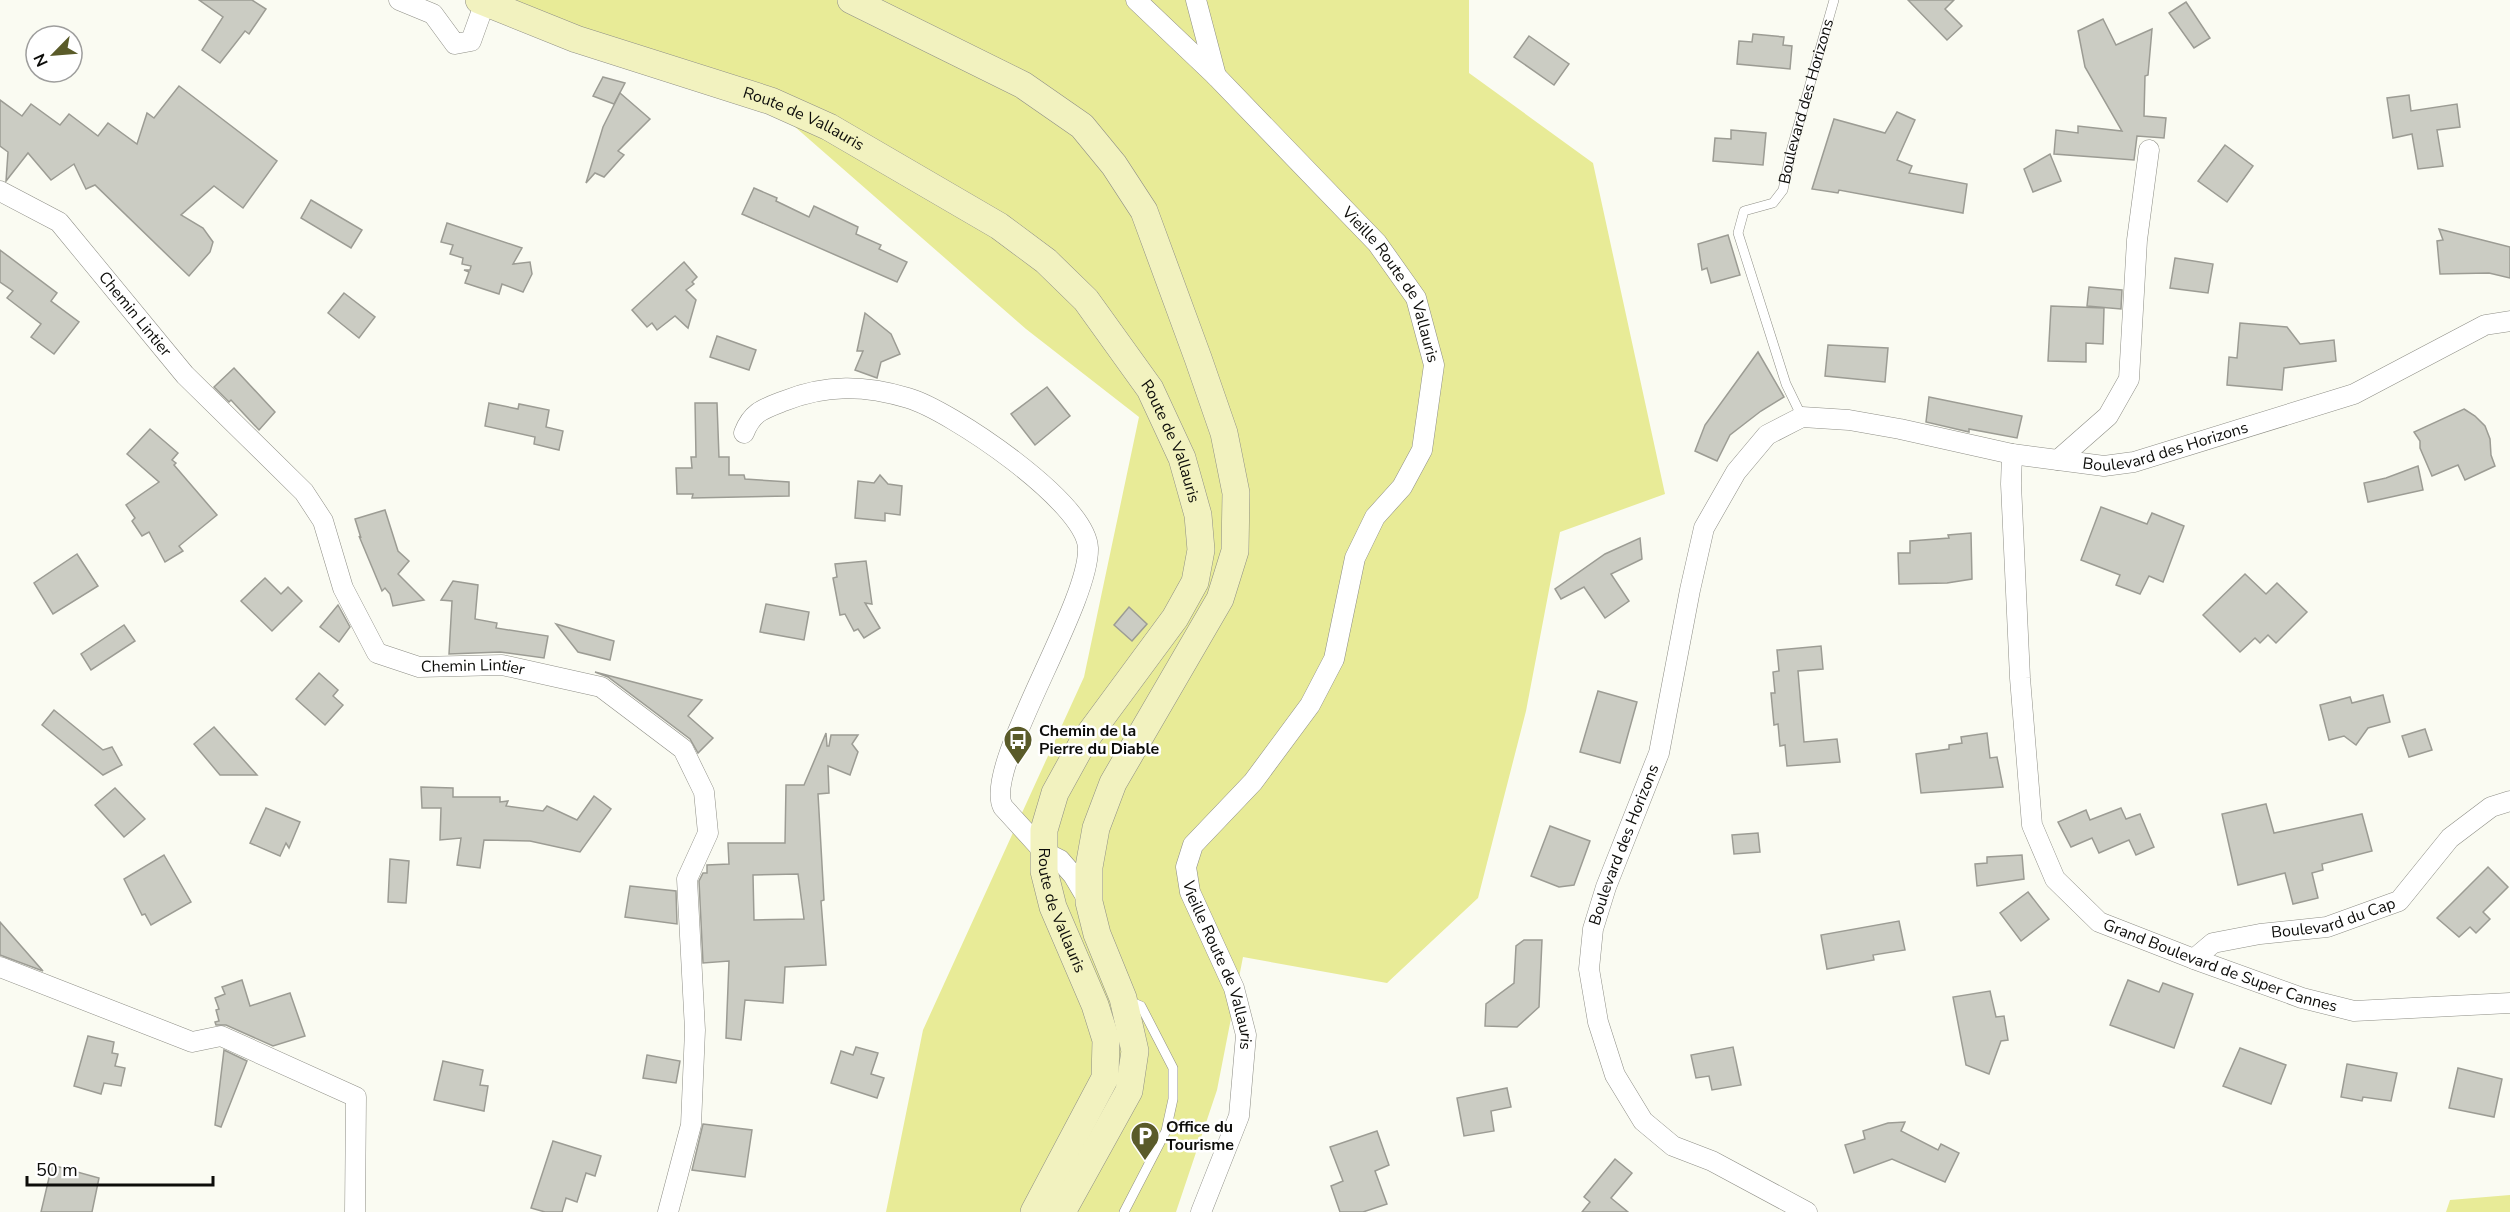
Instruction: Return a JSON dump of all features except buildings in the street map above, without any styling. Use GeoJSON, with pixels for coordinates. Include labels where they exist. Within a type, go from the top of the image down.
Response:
{"type":"FeatureCollection","features":[{"type":"Feature","properties":{"kind":"main road","name":"Route de Vallauris"},"geometry":{"type":"LineString","coordinates":[[851,0],[1023,85],[1082,126],[1114,165],[1144,211],[1224,433],[1236,493],[1235,551],[1220,599],[1113,783],[1096,828],[1089,867],[1089,902],[1097,934],[1123,998],[1135,1051],[1129,1091],[1062,1212]]}},
{"type":"Feature","properties":{"kind":"main road","name":"Route de Vallauris"},"geometry":{"type":"LineString","coordinates":[[482,1],[576,39],[771,100],[829,127],[999,226],[1046,261],[1086,300],[1150,389],[1182,458],[1198,514],[1201,550],[1195,582],[1175,618],[1082,744],[1055,793],[1044,830],[1044,871],[1053,907],[1095,1005],[1106,1040],[1104,1078],[1034,1212]]}},
{"type":"Feature","properties":{"kind":"street"},"geometry":{"type":"LineString","coordinates":[[399,0],[433,14],[455,44],[471,41],[482,1]]}},
{"type":"Feature","properties":{"kind":"street","name":"Vieille Route de Vallauris"},"geometry":{"type":"LineString","coordinates":[[1136,0],[1216,76],[1377,243],[1416,298],[1434,365],[1422,450],[1402,487],[1375,517],[1354,558],[1335,659],[1311,705],[1253,782],[1193,845],[1186,867],[1190,892],[1234,988],[1246,1035],[1239,1116],[1201,1212]]}},
{"type":"Feature","properties":{"kind":"street"},"geometry":{"type":"LineString","coordinates":[[1196,0],[1216,76]]}},
{"type":"Feature","properties":{"kind":"street"},"geometry":{"type":"LineString","coordinates":[[2058,460],[2108,416],[2129,379],[2137,240],[2149,150]]}},
{"type":"Feature","properties":{"kind":"street","name":"Chemin Lintier"},"geometry":{"type":"LineString","coordinates":[[0,191],[58,222],[185,375],[304,492],[323,521],[343,588],[377,653],[419,667],[502,665],[601,687],[683,749],[704,792],[708,833],[687,879],[695,1030],[691,1125],[668,1212]]}},
{"type":"Feature","properties":{"kind":"street","name":"Boulevard des Horizons"},"geometry":{"type":"LineString","coordinates":[[1807,1212],[1712,1161],[1673,1146],[1643,1121],[1616,1075],[1598,1022],[1590,969],[1593,929],[1606,887],[1659,753],[1689,590],[1704,528],[1736,472],[1767,435],[1802,417],[1849,420],[2012,454],[2104,466],[2145,459],[2354,394],[2485,325],[2510,321]]}},
{"type":"Feature","properties":{"kind":"street"},"geometry":{"type":"LineString","coordinates":[[744,434],[750,418],[765,408],[792,398],[835,387],[873,390],[910,398],[947,415],[1044,484],[1072,513],[1088,545],[1086,565],[1062,633],[1020,726],[1001,783],[999,800],[1044,852],[1060,860],[1073,875],[1089,902]]}},
{"type":"Feature","properties":{"kind":"street","name":"Grand Boulevard de Super Cannes"},"geometry":{"type":"LineString","coordinates":[[2012,454],[2020,678],[2032,825],[2055,879],[2099,922],[2302,998],[2354,1011],[2510,1003]]}},
{"type":"Feature","properties":{"kind":"street","name":"Boulevard du Cap"},"geometry":{"type":"LineString","coordinates":[[2194,959],[2213,944],[2260,934],[2327,927],[2399,901],[2450,838],[2491,807],[2510,801]]}},
{"type":"Feature","properties":{"kind":"street"},"geometry":{"type":"LineString","coordinates":[[0,967],[192,1042],[221,1036],[356,1097],[355,1212]]}},
{"type":"Feature","properties":{"kind":"lane","name":"Boulevard des Horizons"},"geometry":{"type":"LineString","coordinates":[[1802,417],[1786,384],[1738,233],[1744,211],[1773,203],[1783,190],[1791,152],[1834,0]]}},
{"type":"Feature","properties":{"kind":"lane"},"geometry":{"type":"LineString","coordinates":[[1123,998],[1141,1006],[1173,1068],[1173,1099],[1166,1131],[1124,1212]]}},
{"type":"Feature","properties":{"kind":"green space"},"geometry":{"type":"Polygon","coordinates":[[[502,0],[1469,0],[1469,73],[1593,163],[1665,494],[1560,532],[1526,711],[1478,898],[1387,983],[1243,957],[1217,1090],[1176,1212],[886,1212],[923,1030],[1084,677],[1139,417],[1026,329],[786,119],[502,0]]]}},
{"type":"Feature","properties":{"kind":"green space"},"geometry":{"type":"Polygon","coordinates":[[[2510,1195],[2510,1212],[2446,1212],[2450,1200],[2510,1195]]]}},
{"type":"Feature","properties":{"kind":"place","name":"Chemin de la Pierre du Diable"},"geometry":{"type":"Point","coordinates":[1018,766]}},
{"type":"Feature","properties":{"kind":"place","name":"Office du Tourisme"},"geometry":{"type":"Point","coordinates":[1145,1162]}}]}
